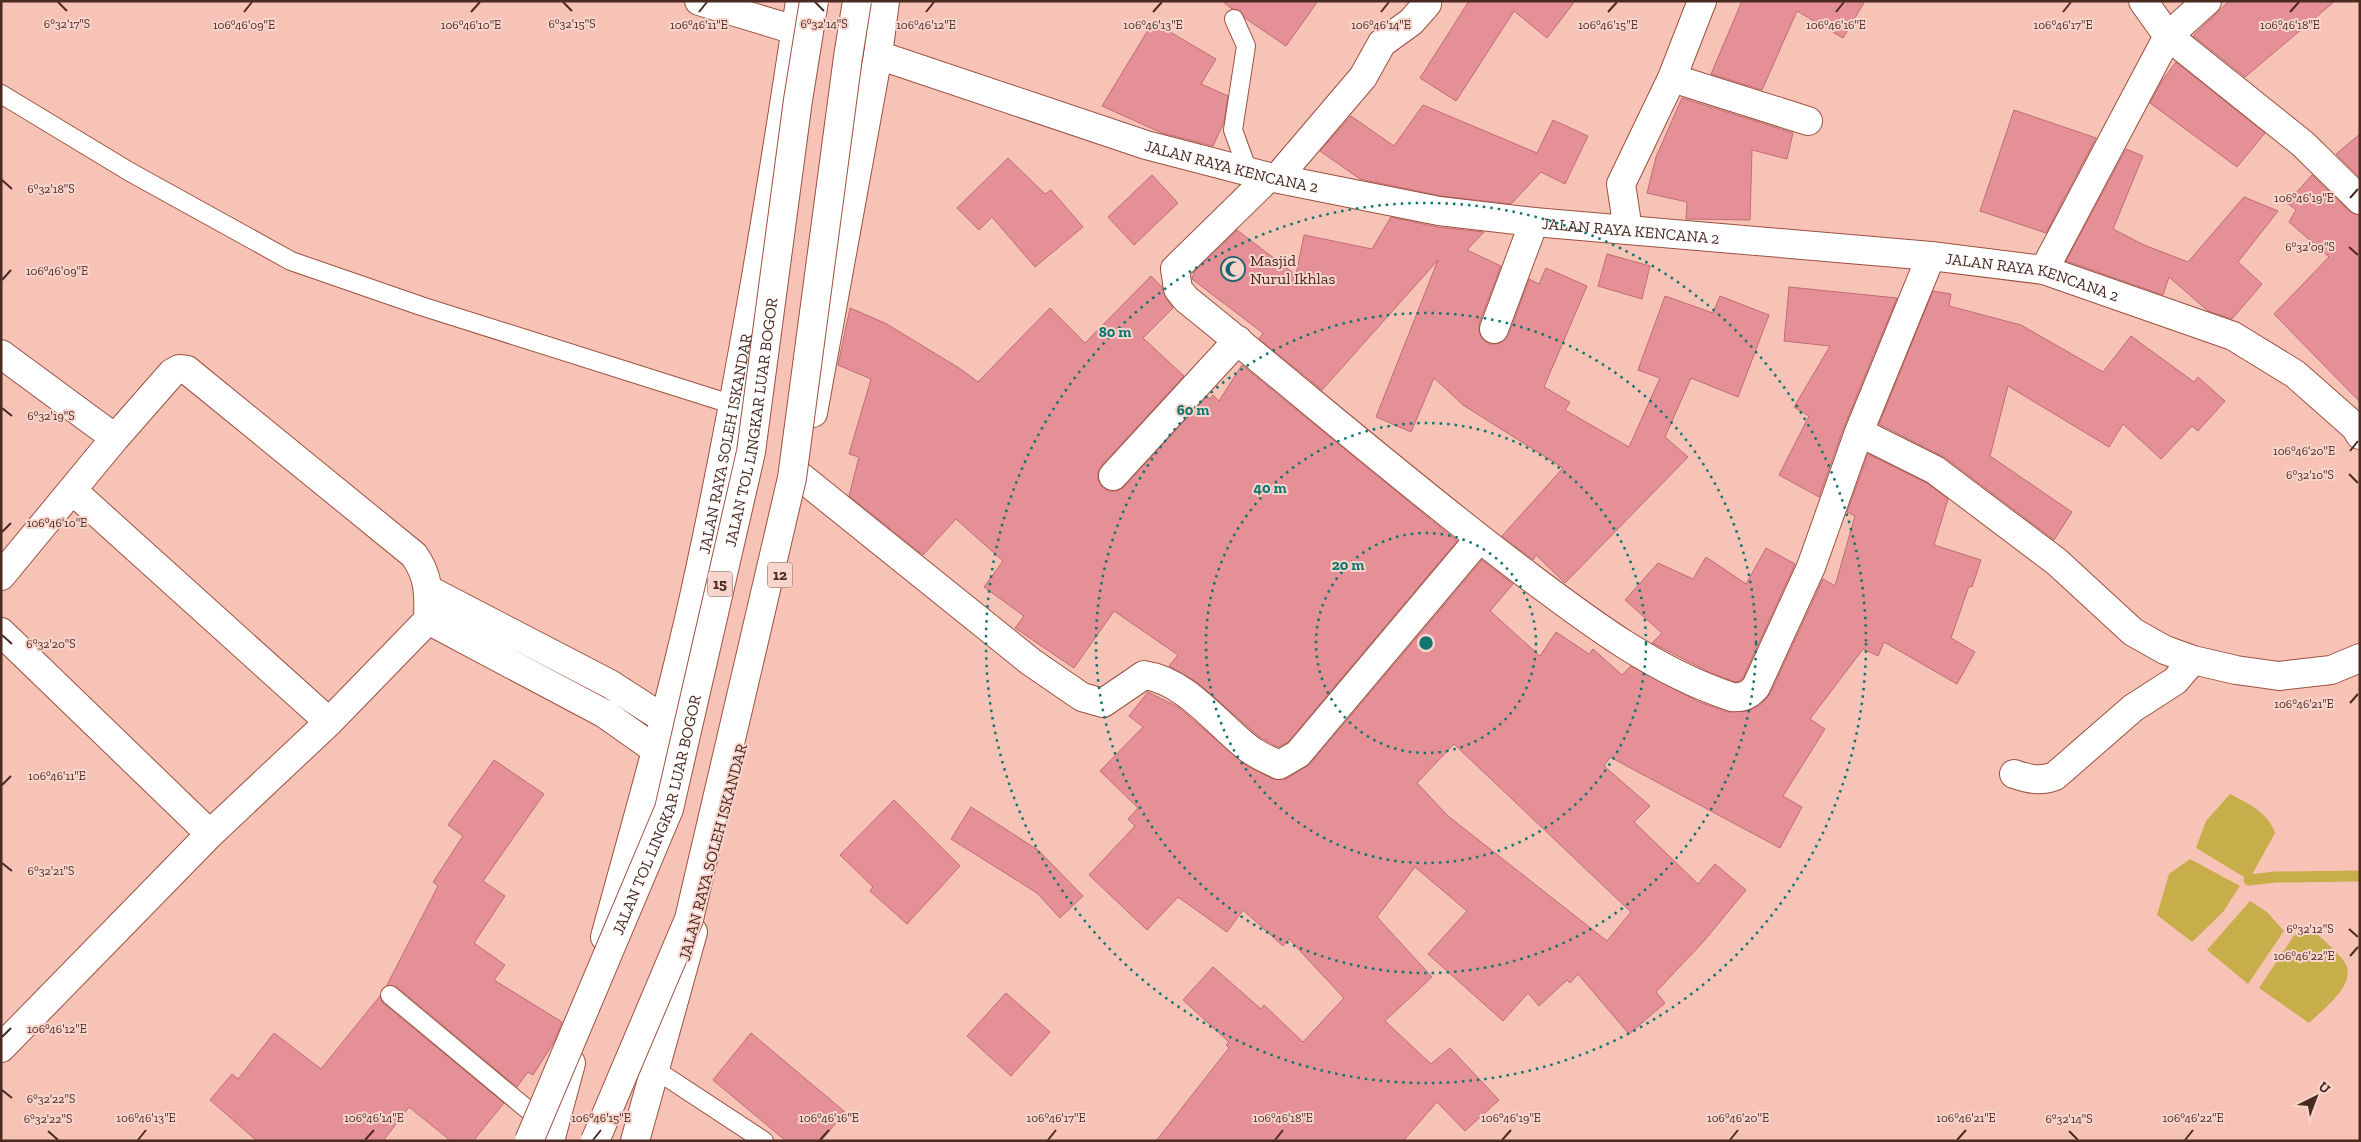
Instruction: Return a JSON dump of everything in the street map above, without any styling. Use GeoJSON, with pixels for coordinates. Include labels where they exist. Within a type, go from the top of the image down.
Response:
{"type":"FeatureCollection","features":[{"type":"Feature","properties":{"kind":"main road"},"geometry":{"type":"LineString","coordinates":[[699,1],[795,30]]}},
{"type":"Feature","properties":{"kind":"main road","name":"JALAN RAYA SOLEH ISKANDAR"},"geometry":{"type":"LineString","coordinates":[[544,1137],[656,750],[699,577],[734,404],[800,1]]}},
{"type":"Feature","properties":{"kind":"main road","name":"JALAN TOL LINGKAR LUAR BOGOR"},"geometry":{"type":"LineString","coordinates":[[544,1137],[669,809],[751,452],[798,100],[814,1]]}},
{"type":"Feature","properties":{"kind":"main road"},"geometry":{"type":"LineString","coordinates":[[595,1141],[689,920],[790,487],[857,1]]}},
{"type":"Feature","properties":{"kind":"main road","name":"JALAN RAYA SOLEH ISKANDAR"},"geometry":{"type":"LineString","coordinates":[[635,1141],[656,1070],[735,774],[801,477],[878,54],[885,1]]}},
{"type":"Feature","properties":{"kind":"main road"},"geometry":{"type":"LineString","coordinates":[[1628,230],[1621,184],[1672,78],[1702,1]]}},
{"type":"Feature","properties":{"kind":"main road"},"geometry":{"type":"LineString","coordinates":[[2143,1],[2168,36],[2303,144],[2360,200]]}},
{"type":"Feature","properties":{"kind":"main road"},"geometry":{"type":"LineString","coordinates":[[2044,270],[2168,36],[2207,1]]}},
{"type":"Feature","properties":{"kind":"main road"},"geometry":{"type":"LineString","coordinates":[[1427,4],[1411,22],[1382,43],[1363,77],[1174,270],[1178,289],[1186,299],[1480,539],[1589,621],[1650,660],[1718,693],[1741,698],[1750,694],[1756,687],[1811,566],[1859,432],[1931,256]]}},
{"type":"Feature","properties":{"kind":"main road","name":"JALAN RAYA KENCANA 2"},"geometry":{"type":"LineString","coordinates":[[878,54],[1146,145],[1265,175],[1439,211],[1534,222],[1931,256],[2044,270],[2169,312],[2233,336],[2295,374],[2358,428]]}},
{"type":"Feature","properties":{"kind":"main road"},"geometry":{"type":"LineString","coordinates":[[1672,78],[1808,121]]}},
{"type":"Feature","properties":{"kind":"main road"},"geometry":{"type":"LineString","coordinates":[[1494,328],[1534,222]]}},
{"type":"Feature","properties":{"kind":"main road"},"geometry":{"type":"LineString","coordinates":[[1113,476],[1238,340]]}},
{"type":"Feature","properties":{"kind":"main road"},"geometry":{"type":"LineString","coordinates":[[1,354],[115,438]]}},
{"type":"Feature","properties":{"kind":"main road"},"geometry":{"type":"LineString","coordinates":[[1,576],[115,438],[172,373],[179,368],[187,370],[414,555],[422,566],[429,590],[428,620],[329,722],[210,834],[1,1048]]}},
{"type":"Feature","properties":{"kind":"main road"},"geometry":{"type":"LineString","coordinates":[[1859,432],[1935,470],[2057,562],[2133,632],[2165,650],[2193,660],[2236,670],[2279,676],[2331,670],[2360,658]]}},
{"type":"Feature","properties":{"kind":"main road"},"geometry":{"type":"LineString","coordinates":[[801,477],[1032,662],[1082,697],[1103,703],[1144,675],[1158,677],[1191,698],[1249,749],[1278,765],[1298,754],[1480,539]]}},
{"type":"Feature","properties":{"kind":"main road"},"geometry":{"type":"LineString","coordinates":[[73,491],[329,722]]}},
{"type":"Feature","properties":{"kind":"main road"},"geometry":{"type":"LineString","coordinates":[[429,590],[610,684],[664,719]]}},
{"type":"Feature","properties":{"kind":"main road"},"geometry":{"type":"LineString","coordinates":[[428,620],[605,714],[656,750]]}},
{"type":"Feature","properties":{"kind":"main road"},"geometry":{"type":"LineString","coordinates":[[1,632],[210,834]]}},
{"type":"Feature","properties":{"kind":"main road"},"geometry":{"type":"LineString","coordinates":[[2014,774],[2031,780],[2046,780],[2054,776],[2133,708],[2175,682],[2193,660]]}},
{"type":"Feature","properties":{"kind":"lane"},"geometry":{"type":"LineString","coordinates":[[1234,19],[1246,46],[1241,91],[1233,130],[1265,175]]}},
{"type":"Feature","properties":{"kind":"lane"},"geometry":{"type":"LineString","coordinates":[[1,94],[130,172],[291,261],[421,306],[734,404]]}},
{"type":"Feature","properties":{"kind":"lane"},"geometry":{"type":"LineString","coordinates":[[390,995],[544,1137]]}},
{"type":"Feature","properties":{"kind":"lane"},"geometry":{"type":"LineString","coordinates":[[656,1070],[764,1141]]}},
{"type":"Feature","properties":{"kind":"shaded area"},"geometry":{"type":"Polygon","coordinates":[[[2230,794],[2263,814],[2268,819],[2275,833],[2249,880],[2196,848],[2206,821],[2230,794]]]}},
{"type":"Feature","properties":{"kind":"shaded area"},"geometry":{"type":"Polygon","coordinates":[[[2190,859],[2240,886],[2223,912],[2192,942],[2157,915],[2169,874],[2190,859]]]}},
{"type":"Feature","properties":{"kind":"shaded area"},"geometry":{"type":"Polygon","coordinates":[[[2250,901],[2267,912],[2284,931],[2248,984],[2207,950],[2250,901]]]}},
{"type":"Feature","properties":{"kind":"shaded area"},"geometry":{"type":"Polygon","coordinates":[[[2304,927],[2317,934],[2335,951],[2344,962],[2348,971],[2347,979],[2337,996],[2309,1023],[2259,988],[2293,937],[2304,927]]]}},
{"type":"Feature","properties":{"kind":"building"},"geometry":{"type":"Polygon","coordinates":[[[1222,1],[1318,1],[1286,46],[1245,18],[1240,10],[1232,9],[1222,1]]]}},
{"type":"Feature","properties":{"kind":"building"},"geometry":{"type":"Polygon","coordinates":[[[1469,1],[1575,1],[1547,38],[1514,11],[1456,101],[1420,78],[1469,1]]]}},
{"type":"Feature","properties":{"kind":"building"},"geometry":{"type":"Polygon","coordinates":[[[1742,1],[1865,1],[1843,38],[1797,11],[1762,90],[1711,74],[1742,1]]]}},
{"type":"Feature","properties":{"kind":"building"},"geometry":{"type":"Polygon","coordinates":[[[2229,1],[2335,1],[2245,77],[2193,36],[2229,1]]]}},
{"type":"Feature","properties":{"kind":"building"},"geometry":{"type":"Polygon","coordinates":[[[1153,22],[1216,59],[1201,84],[1228,96],[1224,122],[1213,146],[1162,133],[1102,106],[1153,22]]]}},
{"type":"Feature","properties":{"kind":"building"},"geometry":{"type":"Polygon","coordinates":[[[2176,62],[2265,133],[2237,167],[2150,103],[2162,81],[2176,62]]]}},
{"type":"Feature","properties":{"kind":"building"},"geometry":{"type":"Polygon","coordinates":[[[1682,98],[1793,133],[1787,159],[1752,150],[1750,220],[1686,219],[1687,202],[1647,193],[1656,157],[1682,98]]]}},
{"type":"Feature","properties":{"kind":"building"},"geometry":{"type":"Polygon","coordinates":[[[1423,105],[1537,153],[1553,120],[1588,136],[1565,184],[1541,172],[1511,204],[1441,196],[1360,179],[1320,151],[1351,116],[1394,146],[1423,105]]]}},
{"type":"Feature","properties":{"kind":"building"},"geometry":{"type":"Polygon","coordinates":[[[2014,110],[2096,138],[2046,233],[1980,211],[2014,110]]]}},
{"type":"Feature","properties":{"kind":"building"},"geometry":{"type":"Polygon","coordinates":[[[2360,134],[2360,178],[2336,154],[2360,134]]]}},
{"type":"Feature","properties":{"kind":"building"},"geometry":{"type":"Polygon","coordinates":[[[2126,149],[2143,156],[2113,229],[2144,245],[2188,262],[2244,197],[2278,211],[2238,262],[2262,284],[2232,319],[2208,311],[2169,277],[2163,295],[2066,261],[2126,149]]]}},
{"type":"Feature","properties":{"kind":"building"},"geometry":{"type":"Polygon","coordinates":[[[1008,158],[1045,194],[1051,190],[1083,227],[1035,267],[992,217],[979,230],[957,208],[1008,158]]]}},
{"type":"Feature","properties":{"kind":"building"},"geometry":{"type":"Polygon","coordinates":[[[1152,175],[1178,203],[1134,245],[1108,217],[1152,175]]]}},
{"type":"Feature","properties":{"kind":"building"},"geometry":{"type":"Polygon","coordinates":[[[2312,175],[2349,211],[2360,215],[2360,402],[2274,314],[2329,257],[2289,222],[2296,210],[2287,203],[2312,175]]]}},
{"type":"Feature","properties":{"kind":"building"},"geometry":{"type":"Polygon","coordinates":[[[1391,217],[1437,227],[1484,232],[1467,250],[1501,266],[1479,324],[1482,339],[1489,344],[1497,344],[1504,341],[1509,334],[1529,279],[1539,284],[1546,268],[1587,286],[1544,387],[1570,402],[1565,410],[1629,447],[1660,378],[1638,370],[1665,296],[1713,313],[1720,296],[1769,315],[1738,397],[1691,378],[1665,437],[1688,457],[1565,583],[1536,555],[1533,560],[1502,536],[1563,468],[1463,405],[1434,378],[1411,432],[1376,417],[1438,260],[1322,390],[1259,339],[1263,333],[1192,279],[1194,272],[1237,230],[1296,275],[1304,235],[1372,249],[1391,217]]]}},
{"type":"Feature","properties":{"kind":"building"},"geometry":{"type":"Polygon","coordinates":[[[1607,254],[1650,266],[1642,299],[1598,286],[1607,254]]]}},
{"type":"Feature","properties":{"kind":"building"},"geometry":{"type":"Polygon","coordinates":[[[1151,276],[1162,287],[1166,298],[1173,308],[1143,338],[1184,376],[1102,465],[1098,472],[1098,480],[1103,488],[1109,491],[1117,491],[1124,487],[1207,396],[1210,399],[1213,395],[1219,401],[1242,365],[1457,541],[1288,742],[1278,747],[1258,736],[1197,682],[1169,666],[1178,655],[1114,611],[1074,668],[1015,628],[1024,616],[984,587],[1003,561],[956,519],[923,555],[849,496],[859,457],[849,454],[871,379],[838,365],[850,308],[885,323],[959,368],[978,382],[1050,308],[1085,343],[1151,276]]]}},
{"type":"Feature","properties":{"kind":"building"},"geometry":{"type":"Polygon","coordinates":[[[1789,287],[1897,298],[1844,427],[1819,497],[1779,475],[1809,416],[1794,407],[1830,346],[1784,341],[1789,287]]]}},
{"type":"Feature","properties":{"kind":"building"},"geometry":{"type":"Polygon","coordinates":[[[1933,291],[1951,294],[1949,306],[2021,325],[2103,372],[2131,336],[2194,382],[2198,377],[2225,401],[2198,431],[2192,426],[2161,459],[2123,424],[2109,447],[2008,386],[1990,456],[2072,512],[2054,540],[1944,457],[1879,424],[1933,291]]]}},
{"type":"Feature","properties":{"kind":"building"},"geometry":{"type":"Polygon","coordinates":[[[1868,454],[1927,483],[1948,499],[1934,545],[1981,560],[1972,587],[1969,586],[1951,638],[1975,652],[1957,684],[1884,642],[1878,656],[1863,649],[1810,719],[1825,729],[1783,796],[1802,807],[1780,848],[1610,757],[1604,766],[1650,806],[1634,822],[1698,884],[1715,864],[1746,890],[1704,941],[1656,992],[1665,1003],[1629,1034],[1578,974],[1570,983],[1567,980],[1539,1006],[1528,993],[1503,1021],[1428,954],[1467,911],[1415,867],[1377,917],[1432,977],[1385,1021],[1431,1064],[1450,1048],[1499,1100],[1465,1131],[1437,1102],[1403,1141],[1156,1141],[1229,1048],[1226,1045],[1229,1042],[1183,1000],[1213,967],[1261,1009],[1264,1005],[1303,1042],[1344,998],[1289,939],[1283,946],[1243,910],[1227,932],[1178,897],[1147,930],[1089,875],[1135,826],[1128,819],[1138,808],[1100,771],[1143,727],[1129,716],[1148,692],[1178,707],[1247,766],[1273,779],[1286,779],[1310,764],[1482,560],[1513,584],[1490,611],[1540,656],[1556,632],[1589,654],[1593,649],[1622,675],[1631,666],[1697,701],[1727,712],[1748,711],[1760,705],[1770,694],[1823,579],[1835,586],[1855,516],[1847,512],[1868,454]],[[1454,744],[1417,783],[1448,816],[1607,941],[1631,912],[1454,744]]]}},
{"type":"Feature","properties":{"kind":"building"},"geometry":{"type":"Polygon","coordinates":[[[1766,548],[1795,564],[1743,678],[1739,681],[1735,682],[1709,672],[1652,643],[1662,633],[1625,600],[1658,563],[1693,579],[1706,557],[1746,584],[1766,548]]]}},
{"type":"Feature","properties":{"kind":"building"},"geometry":{"type":"Polygon","coordinates":[[[494,760],[544,794],[483,881],[505,896],[474,943],[505,965],[494,980],[562,1022],[554,1042],[533,1075],[528,1072],[517,1087],[397,987],[387,985],[438,886],[433,882],[463,836],[448,825],[494,760]]]}},
{"type":"Feature","properties":{"kind":"building"},"geometry":{"type":"Polygon","coordinates":[[[894,800],[960,866],[907,924],[870,891],[873,887],[840,855],[894,800]]]}},
{"type":"Feature","properties":{"kind":"building"},"geometry":{"type":"Polygon","coordinates":[[[971,807],[1038,850],[1083,896],[1060,918],[1037,893],[951,839],[971,807]]]}},
{"type":"Feature","properties":{"kind":"building"},"geometry":{"type":"Polygon","coordinates":[[[1006,993],[1050,1032],[1011,1076],[967,1036],[1006,993]]]}},
{"type":"Feature","properties":{"kind":"building"},"geometry":{"type":"Polygon","coordinates":[[[380,996],[383,1003],[504,1103],[473,1141],[451,1141],[409,1107],[383,1141],[257,1141],[210,1100],[232,1074],[238,1079],[274,1033],[321,1069],[380,996]]]}},
{"type":"Feature","properties":{"kind":"building"},"geometry":{"type":"Polygon","coordinates":[[[751,1033],[845,1112],[821,1141],[786,1141],[713,1080],[751,1033]]]}},
{"type":"Feature","properties":{"kind":"waterway"},"geometry":{"type":"LineString","coordinates":[[2249,880],[2276,877],[2360,876]]}},
{"type":"Feature","properties":{"kind":"place","name":"Masjid Nurul Ikhlas"},"geometry":{"type":"Point","coordinates":[1233,269]}}]}
